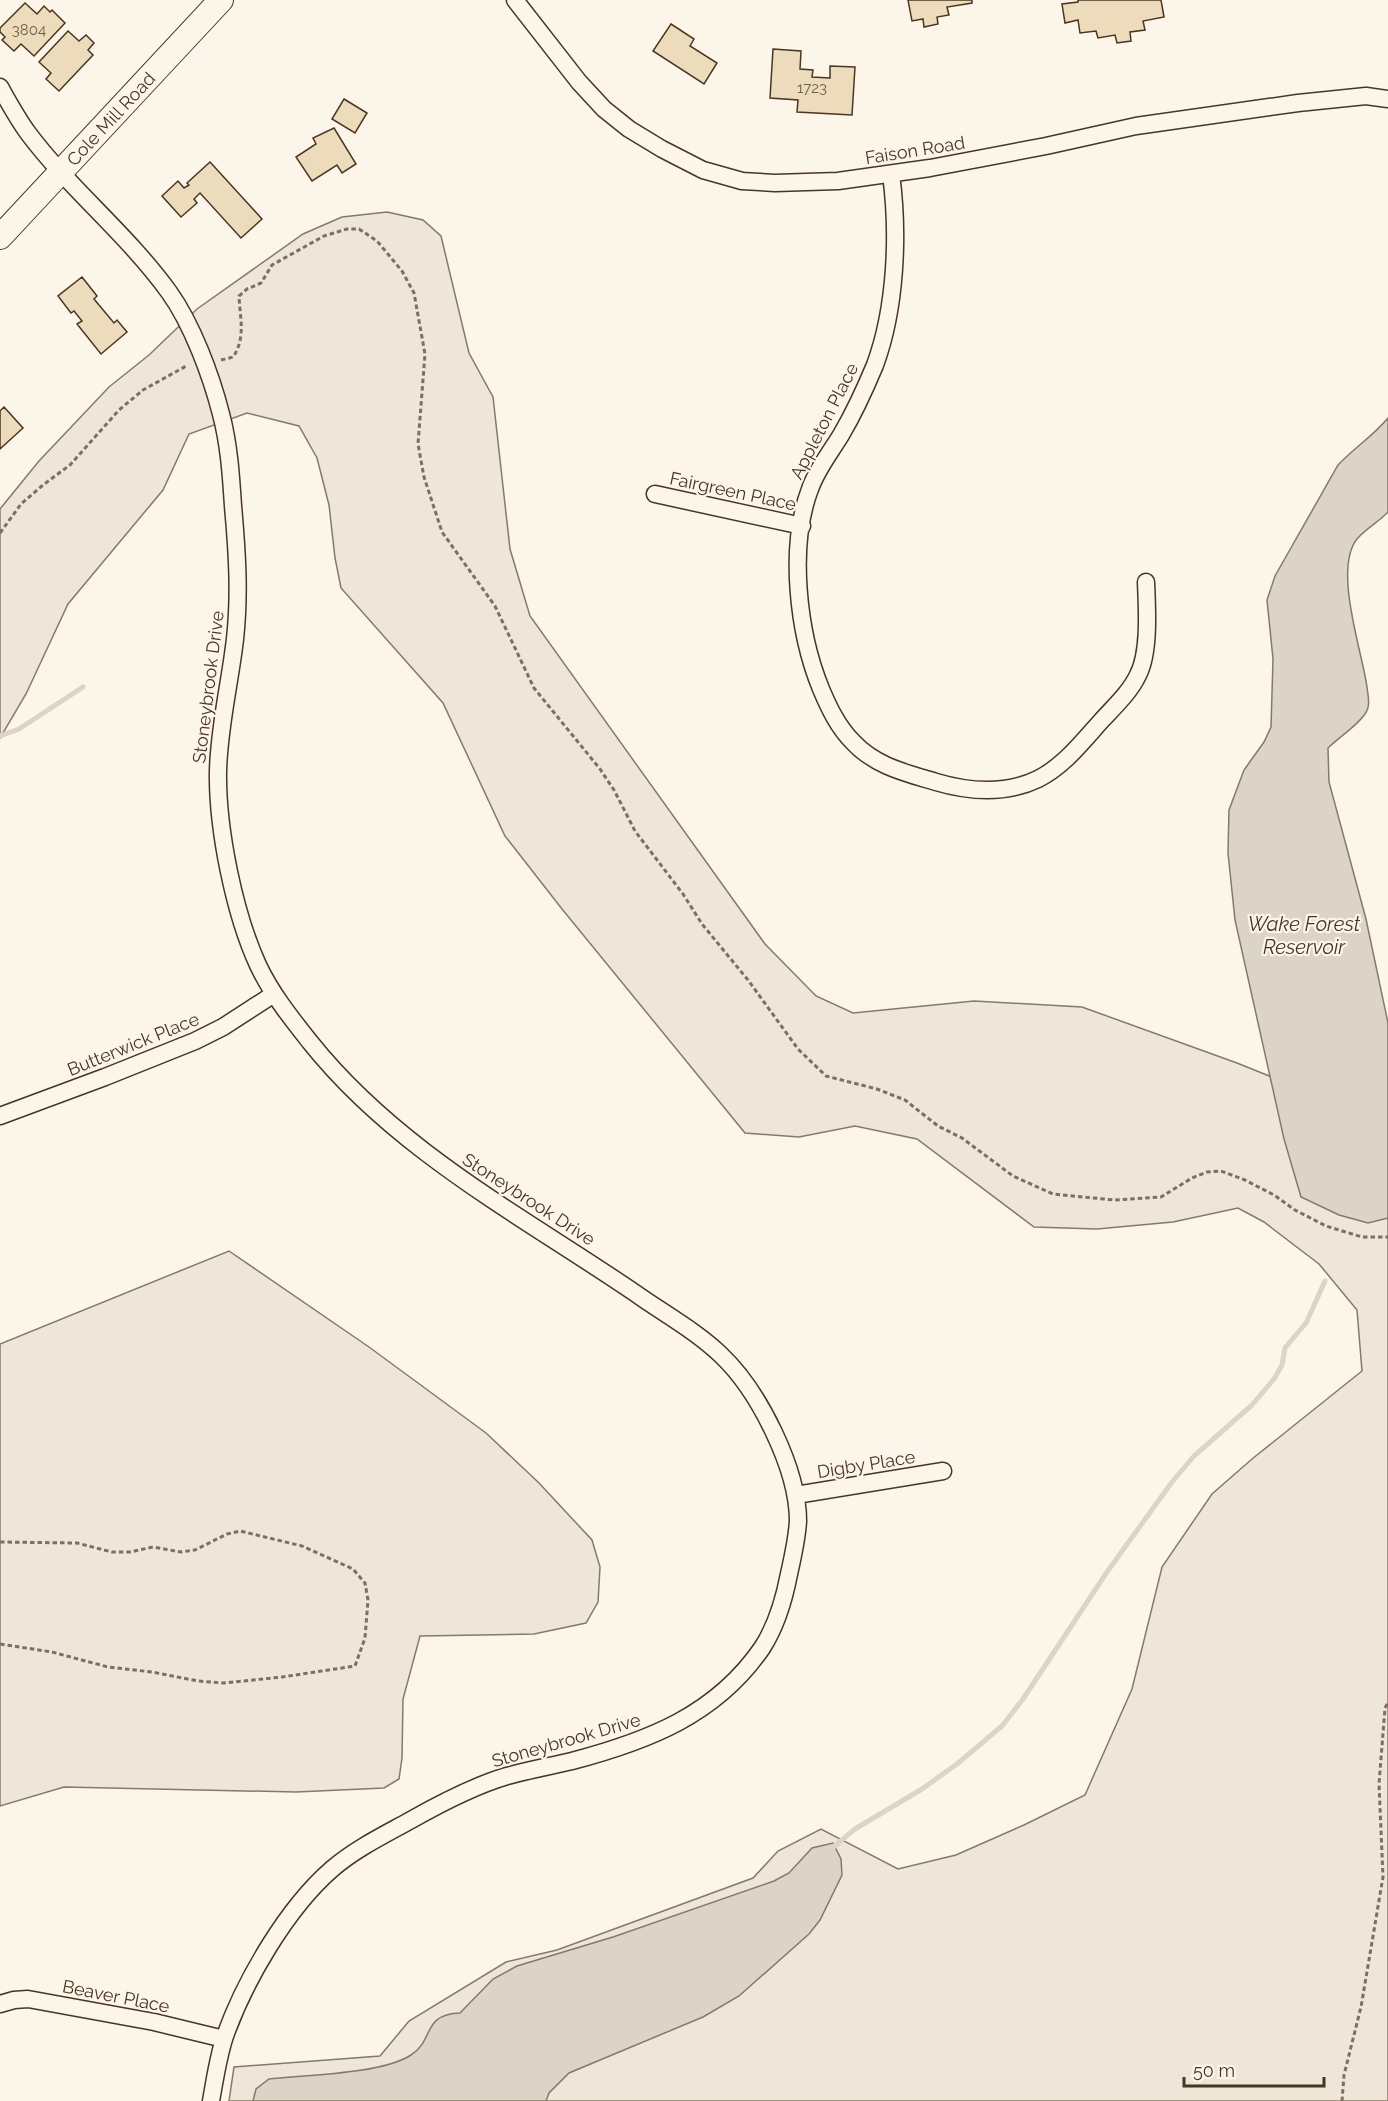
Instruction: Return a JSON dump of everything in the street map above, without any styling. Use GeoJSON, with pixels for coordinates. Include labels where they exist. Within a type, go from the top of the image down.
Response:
{"type":"FeatureCollection","features":[{"type":"Feature","properties":{"kind":"street","name":"Cole Mill Road"},"geometry":{"type":"LineString","coordinates":[[0,237],[221,0]]}},
{"type":"Feature","properties":{"kind":"street","name":"Faison Road"},"geometry":{"type":"LineString","coordinates":[[514,0],[555,53],[604,109],[637,134],[702,170],[742,181],[775,183],[838,181],[891,174],[1046,146],[1136,126],[1298,103],[1366,96],[1388,99]]}},
{"type":"Feature","properties":{"kind":"street","name":"Stoneybrook Drive"},"geometry":{"type":"LineString","coordinates":[[0,87],[31,138],[106,218],[170,294],[184,317],[213,384],[228,443],[238,581],[235,640],[220,733],[219,800],[228,859],[243,920],[257,963],[274,994],[313,1047],[355,1094],[399,1132],[462,1180],[591,1263],[722,1356],[740,1377],[766,1418],[784,1457],[796,1495],[798,1523],[796,1541],[783,1605],[774,1627],[760,1650],[733,1681],[705,1706],[664,1730],[609,1750],[510,1775],[481,1785],[435,1806],[363,1846],[337,1865],[311,1888],[286,1921],[250,1981],[224,2039],[211,2101]]}},
{"type":"Feature","properties":{"kind":"street","name":"Appleton Place"},"geometry":{"type":"LineString","coordinates":[[891,174],[896,223],[890,302],[883,339],[854,413],[818,470],[809,490],[802,526],[799,566],[804,632],[820,688],[842,730],[854,744],[870,756],[911,776],[966,790],[982,791],[1019,786],[1036,780],[1065,761],[1126,694],[1139,674],[1146,639],[1146,582]]}},
{"type":"Feature","properties":{"kind":"street","name":"Fairgreen Place"},"geometry":{"type":"LineString","coordinates":[[655,494],[802,526]]}},
{"type":"Feature","properties":{"kind":"street","name":"Butterwick Place"},"geometry":{"type":"LineString","coordinates":[[0,1116],[195,1041],[223,1027],[274,994]]}},
{"type":"Feature","properties":{"kind":"street","name":"Digby Place"},"geometry":{"type":"LineString","coordinates":[[796,1495],[943,1471]]}},
{"type":"Feature","properties":{"kind":"street","name":"Beaver Place"},"geometry":{"type":"LineString","coordinates":[[0,2004],[28,1999],[154,2022],[224,2039]]}},
{"type":"Feature","properties":{"kind":"path"},"geometry":{"type":"LineString","coordinates":[[0,533],[21,504],[43,484],[70,465],[119,410],[135,397],[185,365],[233,357],[238,350],[241,338],[239,296],[247,289],[261,283],[272,265],[324,236],[347,229],[359,229],[377,241],[402,271],[414,293],[425,354],[418,444],[424,477],[442,532],[495,606],[534,688],[600,769],[614,790],[634,831],[798,1049],[826,1076],[877,1089],[905,1100],[938,1126],[962,1138],[1013,1176],[1053,1194],[1114,1200],[1161,1197],[1192,1178],[1207,1172],[1221,1171],[1274,1195],[1294,1210],[1326,1226],[1362,1237],[1388,1237]]}},
{"type":"Feature","properties":{"kind":"path"},"geometry":{"type":"LineString","coordinates":[[0,1542],[77,1543],[112,1552],[153,1548],[181,1552],[195,1550],[227,1534],[240,1531],[302,1546],[353,1569],[365,1583],[368,1600],[365,1638],[355,1666],[282,1677],[223,1683],[198,1681],[152,1672],[108,1667],[52,1652],[0,1644]]}},
{"type":"Feature","properties":{"kind":"path"},"geometry":{"type":"LineString","coordinates":[[1342,2101],[1344,2075],[1361,2007],[1383,1877],[1379,1784],[1388,1702]]}},
{"type":"Feature","properties":{"kind":"shaded area"},"geometry":{"type":"Polygon","coordinates":[[[387,212],[423,220],[441,236],[469,353],[493,397],[510,549],[530,616],[765,944],[816,996],[853,1013],[974,1001],[1082,1007],[1237,1063],[1388,1124],[1388,2101],[229,2101],[234,2067],[380,2056],[409,2021],[506,1962],[557,1950],[753,1878],[778,1851],[821,1829],[898,1869],[956,1855],[1085,1795],[1132,1689],[1162,1567],[1212,1494],[1362,1371],[1357,1310],[1319,1264],[1264,1222],[1238,1208],[1173,1222],[1097,1229],[1034,1227],[917,1139],[855,1126],[799,1137],[745,1133],[505,836],[443,703],[341,588],[329,505],[317,458],[299,426],[247,413],[189,434],[163,490],[68,604],[26,694],[0,738],[0,509],[39,461],[109,387],[149,355],[197,309],[303,234],[342,217],[387,212]]]}},
{"type":"Feature","properties":{"kind":"shaded area"},"geometry":{"type":"Polygon","coordinates":[[[229,1251],[369,1347],[486,1433],[539,1483],[592,1540],[600,1567],[598,1602],[586,1623],[534,1634],[420,1636],[403,1699],[402,1758],[399,1779],[384,1788],[296,1792],[64,1787],[0,1806],[0,1344],[229,1251]]]}},
{"type":"Feature","properties":{"kind":"water","name":"Wake Forest Reservoir"},"geometry":{"type":"Polygon","coordinates":[[[1388,418],[1388,512],[1357,539],[1350,552],[1348,570],[1351,611],[1367,687],[1368,708],[1357,723],[1328,748],[1329,782],[1366,919],[1388,1023],[1388,1218],[1368,1223],[1339,1215],[1301,1197],[1284,1139],[1235,920],[1228,853],[1229,810],[1244,770],[1264,742],[1271,727],[1273,659],[1267,600],[1275,576],[1338,465],[1388,418]]]}},
{"type":"Feature","properties":{"kind":"water"},"geometry":{"type":"Polygon","coordinates":[[[833,1843],[841,1859],[842,1875],[820,1920],[809,1934],[739,1996],[703,2017],[569,2073],[549,2093],[546,2101],[253,2101],[256,2089],[269,2079],[363,2070],[398,2061],[418,2049],[434,2023],[440,2018],[460,2013],[493,1979],[517,1966],[613,1937],[774,1881],[789,1873],[812,1848],[833,1843]]]}},
{"type":"Feature","properties":{"kind":"building"},"geometry":{"type":"Polygon","coordinates":[[[908,0],[972,0],[972,3],[947,7],[949,15],[937,17],[938,24],[924,27],[923,19],[912,21],[908,0]]]}},
{"type":"Feature","properties":{"kind":"building"},"geometry":{"type":"Polygon","coordinates":[[[1078,0],[1161,0],[1164,17],[1143,21],[1145,30],[1130,32],[1131,41],[1117,43],[1115,35],[1098,38],[1096,31],[1080,33],[1078,20],[1065,23],[1062,4],[1078,2],[1078,0]]]}},
{"type":"Feature","properties":{"kind":"building"},"geometry":{"type":"Polygon","coordinates":[[[25,3],[37,14],[44,6],[50,12],[52,10],[65,23],[34,56],[21,44],[14,51],[2,40],[5,37],[0,32],[0,28],[25,3]]]}},
{"type":"Feature","properties":{"kind":"building"},"geometry":{"type":"Polygon","coordinates":[[[671,24],[694,39],[690,46],[717,63],[704,84],[653,51],[671,24]]]}},
{"type":"Feature","properties":{"kind":"building"},"geometry":{"type":"Polygon","coordinates":[[[68,31],[79,41],[86,35],[94,43],[88,50],[93,55],[59,91],[46,79],[51,73],[39,62],[68,31]]]}},
{"type":"Feature","properties":{"kind":"building"},"geometry":{"type":"Polygon","coordinates":[[[773,49],[801,51],[800,69],[813,70],[812,77],[830,78],[830,66],[855,67],[852,115],[797,112],[798,100],[770,98],[773,49]]]}},
{"type":"Feature","properties":{"kind":"building"},"geometry":{"type":"Polygon","coordinates":[[[344,99],[367,113],[355,133],[332,119],[344,99]]]}},
{"type":"Feature","properties":{"kind":"building"},"geometry":{"type":"Polygon","coordinates":[[[334,128],[356,164],[342,173],[337,165],[312,181],[296,157],[316,144],[313,138],[334,128]]]}},
{"type":"Feature","properties":{"kind":"building"},"geometry":{"type":"Polygon","coordinates":[[[210,162],[262,219],[241,238],[200,193],[194,199],[197,203],[181,217],[162,196],[178,181],[184,188],[189,185],[187,183],[210,162]]]}},
{"type":"Feature","properties":{"kind":"building"},"geometry":{"type":"Polygon","coordinates":[[[82,277],[97,296],[94,299],[114,323],[117,320],[127,332],[101,354],[77,324],[82,321],[74,311],[71,313],[58,296],[82,277]]]}},
{"type":"Feature","properties":{"kind":"building"},"geometry":{"type":"Polygon","coordinates":[[[4,407],[23,428],[0,449],[0,411],[4,407]]]}},
{"type":"Feature","properties":{"kind":"waterway"},"geometry":{"type":"LineString","coordinates":[[0,736],[19,729],[83,687]]}},
{"type":"Feature","properties":{"kind":"waterway"},"geometry":{"type":"LineString","coordinates":[[831,1849],[855,1829],[922,1789],[957,1764],[1002,1726],[1023,1699],[1107,1572],[1172,1482],[1194,1456],[1252,1405],[1274,1379],[1282,1365],[1285,1348],[1306,1323],[1325,1281]]}}]}
